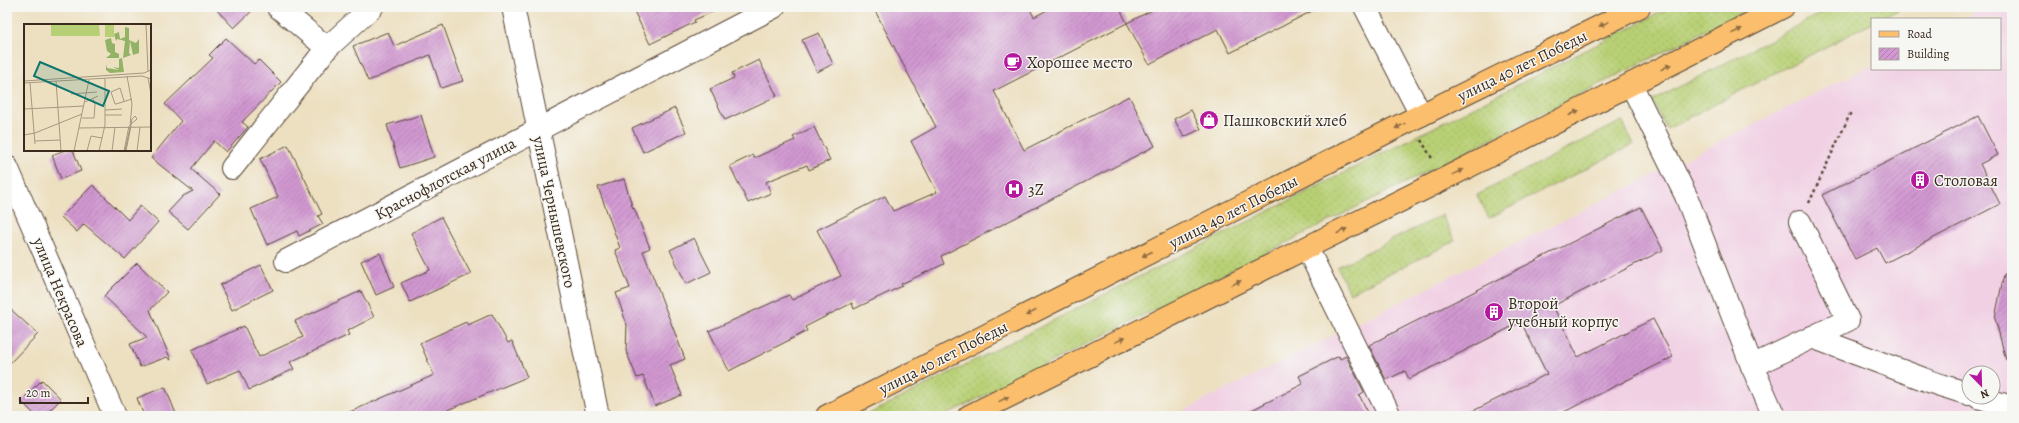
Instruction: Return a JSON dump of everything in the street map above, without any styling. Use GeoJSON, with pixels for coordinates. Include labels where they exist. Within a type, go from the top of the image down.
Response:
{"type":"FeatureCollection","features":[{"type":"Feature","properties":{"kind":"main road","name":"улица 40 лет Победы"},"geometry":{"type":"LineString","coordinates":[[827,416],[1420,125],[1639,7]]}},
{"type":"Feature","properties":{"kind":"main road"},"geometry":{"type":"LineString","coordinates":[[969,416],[1307,248],[1782,7]]}},
{"type":"Feature","properties":{"kind":"street"},"geometry":{"type":"LineString","coordinates":[[278,7],[327,48]]}},
{"type":"Feature","properties":{"kind":"street"},"geometry":{"type":"LineString","coordinates":[[232,168],[327,48],[372,7]]}},
{"type":"Feature","properties":{"kind":"street","name":"улица Чернышевского"},"geometry":{"type":"LineString","coordinates":[[512,7],[598,416]]}},
{"type":"Feature","properties":{"kind":"street","name":"Краснофлотская улица"},"geometry":{"type":"LineString","coordinates":[[286,261],[774,7]]}},
{"type":"Feature","properties":{"kind":"street"},"geometry":{"type":"LineString","coordinates":[[1365,7],[1420,125]]}},
{"type":"Feature","properties":{"kind":"street"},"geometry":{"type":"LineString","coordinates":[[1631,84],[1686,196],[1752,366],[1774,416]]}},
{"type":"Feature","properties":{"kind":"street","name":"улица Некрасова"},"geometry":{"type":"LineString","coordinates":[[7,167],[115,416]]}},
{"type":"Feature","properties":{"kind":"street"},"geometry":{"type":"LineString","coordinates":[[1752,366],[1848,320],[1800,222]]}},
{"type":"Feature","properties":{"kind":"street"},"geometry":{"type":"LineString","coordinates":[[1307,248],[1390,416]]}},
{"type":"Feature","properties":{"kind":"street"},"geometry":{"type":"LineString","coordinates":[[1812,337],[1937,384],[1961,392]]}},
{"type":"Feature","properties":{"kind":"street"},"geometry":{"type":"LineString","coordinates":[[2001,404],[2012,407]]}},
{"type":"Feature","properties":{"kind":"path"},"geometry":{"type":"LineString","coordinates":[[1800,222],[1851,112]]}},
{"type":"Feature","properties":{"kind":"path"},"geometry":{"type":"LineString","coordinates":[[1420,125],[1434,161]]}},
{"type":"Feature","properties":{"kind":"shaded area"},"geometry":{"type":"Polygon","coordinates":[[[1987,7],[2012,7],[2012,416],[1173,416],[1871,66],[1871,70],[2001,70],[2001,18],[1965,18],[1987,7]]]}},
{"type":"Feature","properties":{"kind":"green space"},"geometry":{"type":"Polygon","coordinates":[[[1671,7],[1752,7],[944,416],[865,416],[1671,7]]]}},
{"type":"Feature","properties":{"kind":"green space"},"geometry":{"type":"Polygon","coordinates":[[[1833,7],[1904,7],[1882,18],[1871,18],[1871,24],[1667,129],[1652,101],[1833,7]]]}},
{"type":"Feature","properties":{"kind":"green space"},"geometry":{"type":"Polygon","coordinates":[[[1622,121],[1634,144],[1489,218],[1477,195],[1622,121]]]}},
{"type":"Feature","properties":{"kind":"green space"},"geometry":{"type":"Polygon","coordinates":[[[1442,215],[1455,241],[1350,293],[1337,267],[1442,215]]]}},
{"type":"Feature","properties":{"kind":"building"},"geometry":{"type":"Polygon","coordinates":[[[214,7],[256,7],[234,28],[214,7]]]}},
{"type":"Feature","properties":{"kind":"building"},"geometry":{"type":"Polygon","coordinates":[[[632,7],[724,7],[694,20],[695,22],[650,44],[632,7]]]}},
{"type":"Feature","properties":{"kind":"building"},"geometry":{"type":"Polygon","coordinates":[[[873,7],[1029,7],[1034,17],[1053,7],[1119,7],[1127,23],[994,91],[1024,150],[1129,96],[1155,146],[941,256],[944,264],[901,284],[902,286],[854,309],[852,303],[805,327],[807,331],[729,371],[709,331],[789,295],[792,300],[841,276],[817,230],[885,196],[893,211],[937,192],[911,141],[936,127],[873,7]]]}},
{"type":"Feature","properties":{"kind":"building"},"geometry":{"type":"Polygon","coordinates":[[[1158,7],[1320,7],[1230,53],[1218,29],[1149,64],[1127,23],[1158,7]]]}},
{"type":"Feature","properties":{"kind":"building"},"geometry":{"type":"Polygon","coordinates":[[[443,25],[463,81],[441,88],[430,55],[368,81],[353,46],[388,32],[394,46],[443,25]]]}},
{"type":"Feature","properties":{"kind":"building"},"geometry":{"type":"Polygon","coordinates":[[[819,33],[833,64],[817,72],[802,40],[819,33]]]}},
{"type":"Feature","properties":{"kind":"building"},"geometry":{"type":"Polygon","coordinates":[[[226,38],[254,64],[259,60],[281,82],[242,122],[248,127],[226,152],[214,141],[191,169],[220,194],[188,229],[168,212],[183,196],[193,191],[151,158],[181,121],[165,104],[213,58],[209,55],[226,38]]]}},
{"type":"Feature","properties":{"kind":"building"},"geometry":{"type":"Polygon","coordinates":[[[759,60],[777,96],[725,120],[710,89],[734,78],[732,73],[759,60]]]}},
{"type":"Feature","properties":{"kind":"building"},"geometry":{"type":"Polygon","coordinates":[[[675,108],[686,132],[643,152],[632,128],[675,108]]]}},
{"type":"Feature","properties":{"kind":"building"},"geometry":{"type":"Polygon","coordinates":[[[1191,110],[1201,129],[1184,137],[1174,119],[1191,110]]]}},
{"type":"Feature","properties":{"kind":"building"},"geometry":{"type":"Polygon","coordinates":[[[421,115],[434,157],[400,168],[387,125],[421,115]]]}},
{"type":"Feature","properties":{"kind":"building","name":"Столовая"},"geometry":{"type":"Polygon","coordinates":[[[1978,116],[1998,155],[1980,164],[2000,204],[1885,263],[1877,248],[1855,259],[1822,195],[1978,116]]]}},
{"type":"Feature","properties":{"kind":"building"},"geometry":{"type":"Polygon","coordinates":[[[814,127],[830,160],[809,170],[807,165],[766,182],[771,193],[748,203],[730,166],[753,155],[754,158],[795,140],[793,137],[814,127]]]}},
{"type":"Feature","properties":{"kind":"building"},"geometry":{"type":"Polygon","coordinates":[[[288,145],[322,214],[318,216],[323,224],[299,236],[297,231],[267,245],[251,209],[278,197],[260,159],[288,145]]]}},
{"type":"Feature","properties":{"kind":"building"},"geometry":{"type":"Polygon","coordinates":[[[62,151],[73,151],[81,171],[61,179],[52,155],[62,151]]]}},
{"type":"Feature","properties":{"kind":"building"},"geometry":{"type":"Polygon","coordinates":[[[624,179],[633,209],[634,208],[650,248],[643,251],[685,359],[670,365],[682,395],[655,406],[643,376],[637,378],[626,351],[627,325],[616,293],[630,288],[615,250],[620,248],[598,187],[624,179]]]}},
{"type":"Feature","properties":{"kind":"building"},"geometry":{"type":"Polygon","coordinates":[[[93,185],[128,220],[140,206],[158,222],[125,259],[84,224],[77,232],[61,217],[93,185]]]}},
{"type":"Feature","properties":{"kind":"building","name":"Второй учебный корпус"},"geometry":{"type":"Polygon","coordinates":[[[1641,207],[1663,250],[1553,306],[1578,357],[1653,319],[1673,357],[1556,416],[1463,416],[1547,374],[1521,322],[1409,379],[1405,371],[1386,380],[1369,345],[1641,207]]]}},
{"type":"Feature","properties":{"kind":"building"},"geometry":{"type":"Polygon","coordinates":[[[441,217],[471,274],[410,302],[401,283],[430,270],[411,233],[441,217]]]}},
{"type":"Feature","properties":{"kind":"building"},"geometry":{"type":"Polygon","coordinates":[[[694,238],[711,272],[686,284],[670,250],[694,238]]]}},
{"type":"Feature","properties":{"kind":"building"},"geometry":{"type":"Polygon","coordinates":[[[380,253],[394,287],[376,295],[361,261],[380,253]]]}},
{"type":"Feature","properties":{"kind":"building"},"geometry":{"type":"Polygon","coordinates":[[[137,263],[167,292],[150,310],[171,360],[167,357],[140,367],[130,344],[147,337],[104,296],[137,263]]]}},
{"type":"Feature","properties":{"kind":"building"},"geometry":{"type":"Polygon","coordinates":[[[261,265],[273,290],[232,310],[220,285],[261,265]]]}},
{"type":"Feature","properties":{"kind":"building"},"geometry":{"type":"Polygon","coordinates":[[[2004,274],[2012,275],[2012,360],[2006,360],[1995,318],[2004,274]]]}},
{"type":"Feature","properties":{"kind":"building"},"geometry":{"type":"Polygon","coordinates":[[[361,291],[374,317],[347,331],[349,335],[290,362],[294,369],[249,390],[240,370],[207,384],[192,350],[244,326],[259,357],[303,337],[295,321],[361,291]]]}},
{"type":"Feature","properties":{"kind":"building"},"geometry":{"type":"Polygon","coordinates":[[[7,306],[38,334],[7,366],[7,306]]]}},
{"type":"Feature","properties":{"kind":"building"},"geometry":{"type":"Polygon","coordinates":[[[492,314],[508,343],[512,341],[527,377],[433,416],[341,416],[434,375],[420,343],[466,322],[468,325],[492,314]]]}},
{"type":"Feature","properties":{"kind":"building"},"geometry":{"type":"Polygon","coordinates":[[[1339,356],[1340,359],[1346,356],[1364,392],[1359,395],[1370,416],[1240,416],[1303,384],[1299,376],[1339,356]]]}},
{"type":"Feature","properties":{"kind":"building"},"geometry":{"type":"Polygon","coordinates":[[[42,380],[61,399],[44,416],[36,416],[21,401],[42,380]]]}},
{"type":"Feature","properties":{"kind":"building"},"geometry":{"type":"Polygon","coordinates":[[[165,387],[177,416],[144,416],[137,398],[165,387]]]}},
{"type":"Feature","properties":{"kind":"place","name":"Хорошее место"},"geometry":{"type":"Point","coordinates":[1013,62]}},
{"type":"Feature","properties":{"kind":"place","name":"Пашковский хлеб"},"geometry":{"type":"Point","coordinates":[1209,120]}},
{"type":"Feature","properties":{"kind":"place","name":"Столовая"},"geometry":{"type":"Point","coordinates":[1920,180]}},
{"type":"Feature","properties":{"kind":"place","name":"3Z"},"geometry":{"type":"Point","coordinates":[1014,189]}},
{"type":"Feature","properties":{"kind":"place","name":"Второй учебный корпус"},"geometry":{"type":"Point","coordinates":[1494,312]}}]}
